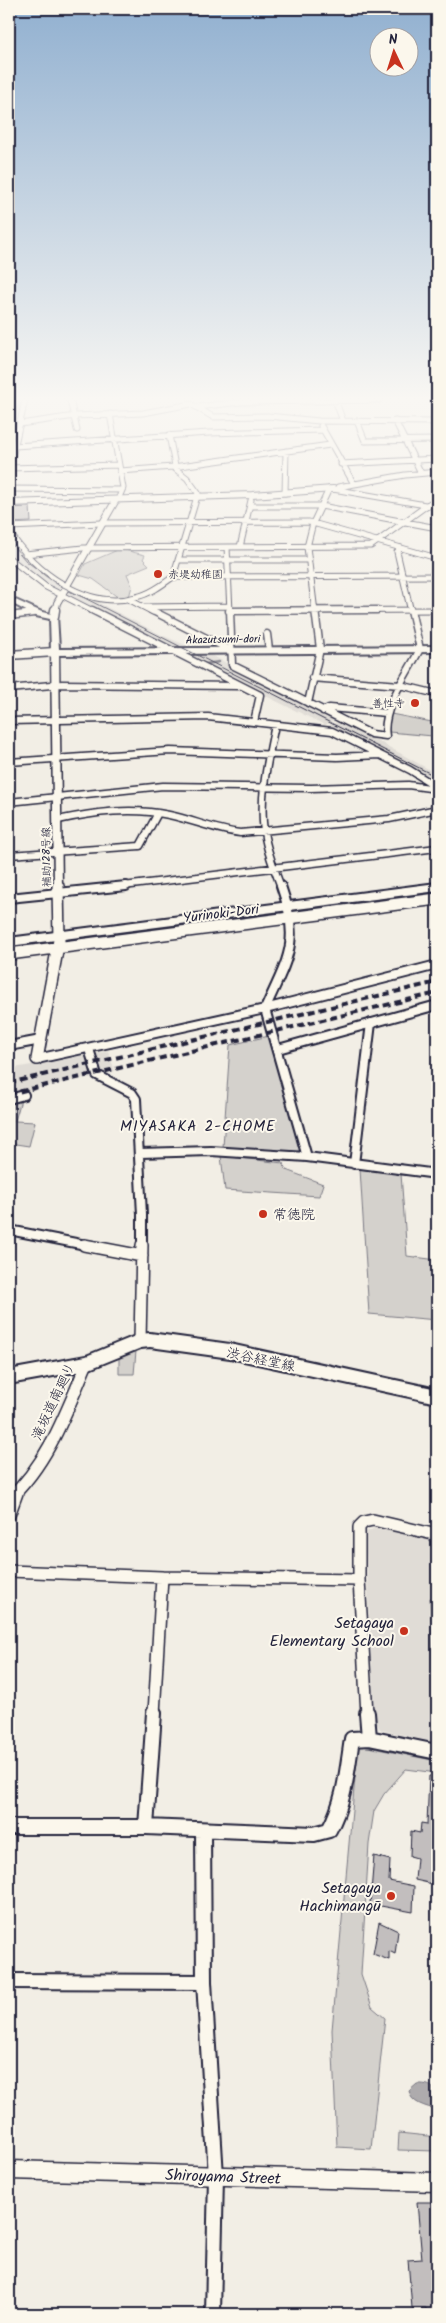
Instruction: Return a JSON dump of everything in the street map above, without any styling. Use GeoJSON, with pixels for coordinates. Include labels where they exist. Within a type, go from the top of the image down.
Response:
{"type":"FeatureCollection","features":[{"type":"Feature","properties":{"kind":"main road"},"geometry":{"type":"LineString","coordinates":[[9,599],[34,612],[54,617],[55,652]]}},
{"type":"Feature","properties":{"kind":"main road","name":"Akazutsumi-dori"},"geometry":{"type":"LineString","coordinates":[[55,652],[437,649]]}},
{"type":"Feature","properties":{"kind":"main road","name":"渋谷経堂線"},"geometry":{"type":"LineString","coordinates":[[9,1377],[87,1363],[140,1341],[150,1340],[230,1352],[437,1396]]}},
{"type":"Feature","properties":{"kind":"street"},"geometry":{"type":"LineString","coordinates":[[54,617],[55,607],[61,595],[111,508]]}},
{"type":"Feature","properties":{"kind":"street"},"geometry":{"type":"LineString","coordinates":[[173,577],[193,508]]}},
{"type":"Feature","properties":{"kind":"street"},"geometry":{"type":"LineString","coordinates":[[240,547],[249,508]]}},
{"type":"Feature","properties":{"kind":"street"},"geometry":{"type":"LineString","coordinates":[[308,703],[312,678],[320,649],[307,547],[312,523],[320,508]]}},
{"type":"Feature","properties":{"kind":"street"},"geometry":{"type":"LineString","coordinates":[[335,508],[437,528]]}},
{"type":"Feature","properties":{"kind":"street"},"geometry":{"type":"LineString","coordinates":[[25,554],[87,548],[371,546],[425,508]]}},
{"type":"Feature","properties":{"kind":"street"},"geometry":{"type":"LineString","coordinates":[[9,527],[102,523],[312,523],[437,558]]}},
{"type":"Feature","properties":{"kind":"street"},"geometry":{"type":"LineString","coordinates":[[9,531],[25,554],[40,568],[67,585],[100,600],[128,600],[154,590],[173,577],[437,576]]}},
{"type":"Feature","properties":{"kind":"street"},"geometry":{"type":"LineString","coordinates":[[227,547],[228,609],[232,665],[371,734],[386,736],[384,725],[387,713],[420,649],[397,552],[401,548]]}},
{"type":"Feature","properties":{"kind":"street"},"geometry":{"type":"LineString","coordinates":[[9,558],[36,581],[61,595],[260,695],[254,722]]}},
{"type":"Feature","properties":{"kind":"street"},"geometry":{"type":"LineString","coordinates":[[178,560],[309,560]]}},
{"type":"Feature","properties":{"kind":"street"},"geometry":{"type":"LineString","coordinates":[[128,600],[230,650]]}},
{"type":"Feature","properties":{"kind":"street"},"geometry":{"type":"LineString","coordinates":[[142,607],[316,611],[437,610]]}},
{"type":"Feature","properties":{"kind":"street"},"geometry":{"type":"LineString","coordinates":[[9,616],[34,612]]}},
{"type":"Feature","properties":{"kind":"street"},"geometry":{"type":"LineString","coordinates":[[267,634],[269,650]]}},
{"type":"Feature","properties":{"kind":"street","name":"Akazutsumi-dori"},"geometry":{"type":"LineString","coordinates":[[9,655],[55,652]]}},
{"type":"Feature","properties":{"kind":"street","name":"補助128号線"},"geometry":{"type":"LineString","coordinates":[[37,1059],[59,935],[55,652]]}},
{"type":"Feature","properties":{"kind":"street"},"geometry":{"type":"LineString","coordinates":[[312,678],[400,686],[437,694]]}},
{"type":"Feature","properties":{"kind":"street"},"geometry":{"type":"LineString","coordinates":[[9,689],[55,685],[240,686]]}},
{"type":"Feature","properties":{"kind":"street"},"geometry":{"type":"LineString","coordinates":[[323,711],[329,708],[387,713]]}},
{"type":"Feature","properties":{"kind":"street"},"geometry":{"type":"LineString","coordinates":[[9,721],[208,718],[326,730],[332,731],[380,754],[437,788]]}},
{"type":"Feature","properties":{"kind":"street"},"geometry":{"type":"LineString","coordinates":[[326,730],[339,719]]}},
{"type":"Feature","properties":{"kind":"street"},"geometry":{"type":"LineString","coordinates":[[275,724],[268,755],[264,831],[287,906],[292,940],[290,951],[265,1009],[278,1049],[306,1157]]}},
{"type":"Feature","properties":{"kind":"street"},"geometry":{"type":"LineString","coordinates":[[9,762],[170,751],[337,757],[380,754]]}},
{"type":"Feature","properties":{"kind":"street"},"geometry":{"type":"LineString","coordinates":[[9,802],[163,786],[408,785],[437,788]]}},
{"type":"Feature","properties":{"kind":"street"},"geometry":{"type":"LineString","coordinates":[[58,820],[85,813],[158,813],[186,819],[225,832],[264,831],[389,819],[437,809]]}},
{"type":"Feature","properties":{"kind":"street"},"geometry":{"type":"LineString","coordinates":[[9,855],[140,846],[158,813]]}},
{"type":"Feature","properties":{"kind":"street"},"geometry":{"type":"LineString","coordinates":[[9,898],[59,894],[437,848]]}},
{"type":"Feature","properties":{"kind":"street"},"geometry":{"type":"LineString","coordinates":[[9,942],[437,887]]}},
{"type":"Feature","properties":{"kind":"street","name":"Yurinoki-Dori"},"geometry":{"type":"LineString","coordinates":[[9,954],[437,899]]}},
{"type":"Feature","properties":{"kind":"street"},"geometry":{"type":"LineString","coordinates":[[37,1059],[265,1009],[435,965],[437,974]]}},
{"type":"Feature","properties":{"kind":"street"},"geometry":{"type":"LineString","coordinates":[[278,1049],[437,1005]]}},
{"type":"Feature","properties":{"kind":"street"},"geometry":{"type":"LineString","coordinates":[[354,1164],[371,1023]]}},
{"type":"Feature","properties":{"kind":"street"},"geometry":{"type":"LineString","coordinates":[[9,1046],[41,1040]]}},
{"type":"Feature","properties":{"kind":"street"},"geometry":{"type":"LineString","coordinates":[[89,1048],[98,1075],[132,1093],[136,1099],[140,1153],[142,1256],[140,1341]]}},
{"type":"Feature","properties":{"kind":"street"},"geometry":{"type":"LineString","coordinates":[[9,1099],[24,1095]]}},
{"type":"Feature","properties":{"kind":"street"},"geometry":{"type":"LineString","coordinates":[[140,1153],[212,1150],[306,1157],[437,1174]]}},
{"type":"Feature","properties":{"kind":"street"},"geometry":{"type":"LineString","coordinates":[[9,1230],[142,1256]]}},
{"type":"Feature","properties":{"kind":"street","name":"滝坂道南廻り"},"geometry":{"type":"LineString","coordinates":[[9,1515],[13,1496],[47,1450],[87,1363]]}},
{"type":"Feature","properties":{"kind":"street"},"geometry":{"type":"LineString","coordinates":[[369,1738],[359,1580],[359,1527],[364,1522],[373,1520],[437,1535]]}},
{"type":"Feature","properties":{"kind":"street"},"geometry":{"type":"LineString","coordinates":[[9,1571],[162,1577],[359,1580]]}},
{"type":"Feature","properties":{"kind":"street"},"geometry":{"type":"LineString","coordinates":[[146,1827],[162,1577]]}},
{"type":"Feature","properties":{"kind":"street"},"geometry":{"type":"LineString","coordinates":[[9,1827],[146,1827],[314,1834],[329,1830],[338,1816],[344,1794],[352,1739],[369,1738],[437,1752]]}},
{"type":"Feature","properties":{"kind":"street"},"geometry":{"type":"LineString","coordinates":[[202,1830],[204,1982],[216,2176],[213,2314]]}},
{"type":"Feature","properties":{"kind":"street"},"geometry":{"type":"LineString","coordinates":[[9,1980],[204,1982]]}},
{"type":"Feature","properties":{"kind":"street","name":"Shiroyama Street"},"geometry":{"type":"LineString","coordinates":[[9,2170],[437,2182]]}},
{"type":"Feature","properties":{"kind":"shaded area"},"geometry":{"type":"Polygon","coordinates":[[[9,536],[31,563],[62,584],[58,590],[35,575],[9,552],[9,536]]]}},
{"type":"Feature","properties":{"kind":"shaded area"},"geometry":{"type":"Polygon","coordinates":[[[120,549],[145,555],[143,559],[149,565],[127,574],[132,586],[129,597],[119,598],[93,579],[79,575],[85,564],[120,549]]]}},
{"type":"Feature","properties":{"kind":"shaded area"},"geometry":{"type":"Polygon","coordinates":[[[71,588],[102,602],[99,603],[160,634],[190,647],[171,647],[67,595],[71,588]]]}},
{"type":"Feature","properties":{"kind":"shaded area"},"geometry":{"type":"Polygon","coordinates":[[[207,653],[333,718],[333,720],[325,725],[180,654],[207,653]]]}},
{"type":"Feature","properties":{"kind":"shaded area"},"geometry":{"type":"Polygon","coordinates":[[[391,714],[437,723],[437,729],[433,736],[389,732],[387,724],[391,714]]]}},
{"type":"Feature","properties":{"kind":"shaded area"},"geometry":{"type":"Polygon","coordinates":[[[338,722],[371,737],[437,774],[437,784],[331,728],[331,725],[338,722]]]}},
{"type":"Feature","properties":{"kind":"shaded area"},"geometry":{"type":"Polygon","coordinates":[[[269,1036],[301,1149],[297,1153],[266,1153],[223,1147],[230,1045],[269,1036]]]}},
{"type":"Feature","properties":{"kind":"shaded area"},"geometry":{"type":"Polygon","coordinates":[[[108,1051],[115,1071],[9,1095],[9,1069],[108,1051]]]}},
{"type":"Feature","properties":{"kind":"shaded area"},"geometry":{"type":"Polygon","coordinates":[[[21,1100],[15,1121],[35,1122],[29,1146],[9,1143],[9,1103],[21,1100]]]}},
{"type":"Feature","properties":{"kind":"shaded area"},"geometry":{"type":"Polygon","coordinates":[[[221,1156],[283,1163],[286,1170],[323,1184],[319,1196],[225,1190],[221,1156]]]}},
{"type":"Feature","properties":{"kind":"shaded area"},"geometry":{"type":"Polygon","coordinates":[[[360,1169],[401,1174],[407,1256],[437,1260],[437,1320],[369,1314],[360,1169]]]}},
{"type":"Feature","properties":{"kind":"shaded area"},"geometry":{"type":"Polygon","coordinates":[[[136,1351],[134,1374],[119,1374],[119,1357],[136,1351]]]}},
{"type":"Feature","properties":{"kind":"shaded area","name":"Setagaya Elementary School"},"geometry":{"type":"Polygon","coordinates":[[[376,1528],[437,1541],[437,1743],[381,1730],[374,1720],[365,1532],[376,1528]]]}},
{"type":"Feature","properties":{"kind":"shaded area"},"geometry":{"type":"Polygon","coordinates":[[[430,1598],[437,1599],[437,1692],[434,1691],[430,1598]]]}},
{"type":"Feature","properties":{"kind":"shaded area"},"geometry":{"type":"Polygon","coordinates":[[[358,1745],[437,1761],[437,1773],[406,1769],[384,1794],[374,1811],[369,1844],[361,1974],[372,2007],[385,2018],[371,2149],[337,2147],[332,2030],[358,1745]]]}},
{"type":"Feature","properties":{"kind":"shaded area"},"geometry":{"type":"Polygon","coordinates":[[[417,2084],[432,2087],[436,2094],[437,2110],[420,2104],[413,2099],[409,2091],[417,2084]]]}},
{"type":"Feature","properties":{"kind":"shaded area"},"geometry":{"type":"Polygon","coordinates":[[[399,2133],[437,2137],[437,2151],[398,2150],[399,2133]]]}},
{"type":"Feature","properties":{"kind":"building"},"geometry":{"type":"Polygon","coordinates":[[[9,508],[30,508],[31,522],[9,523],[9,508]]]}},
{"type":"Feature","properties":{"kind":"building"},"geometry":{"type":"Polygon","coordinates":[[[429,1776],[437,1776],[437,1885],[415,1880],[417,1858],[410,1856],[411,1831],[420,1833],[421,1823],[427,1824],[429,1776]]]}},
{"type":"Feature","properties":{"kind":"building"},"geometry":{"type":"Polygon","coordinates":[[[374,1856],[390,1860],[389,1881],[414,1886],[413,1912],[370,1904],[374,1856]]]}},
{"type":"Feature","properties":{"kind":"building"},"geometry":{"type":"Polygon","coordinates":[[[379,1922],[398,1931],[395,1954],[389,1951],[389,1960],[373,1954],[379,1922]]]}},
{"type":"Feature","properties":{"kind":"building"},"geometry":{"type":"Polygon","coordinates":[[[417,2202],[437,2202],[437,2314],[426,2314],[426,2308],[412,2308],[408,2260],[422,2259],[417,2202]]]}},
{"type":"Feature","properties":{"kind":"waterway"},"geometry":{"type":"LineString","coordinates":[[205,664],[219,662]]}},
{"type":"Feature","properties":{"kind":"tram line"},"geometry":{"type":"LineString","coordinates":[[9,541],[26,561],[61,586],[437,777]]}},
{"type":"Feature","properties":{"kind":"railway"},"geometry":{"type":"LineString","coordinates":[[9,1083],[437,982]]}},
{"type":"Feature","properties":{"kind":"railway"},"geometry":{"type":"LineString","coordinates":[[9,1094],[437,993]]}},
{"type":"Feature","properties":{"kind":"place","name":"赤堤幼稚園"},"geometry":{"type":"Point","coordinates":[158,574]}},
{"type":"Feature","properties":{"kind":"place","name":"善性寺"},"geometry":{"type":"Point","coordinates":[415,703]}},
{"type":"Feature","properties":{"kind":"place","name":"常徳院"},"geometry":{"type":"Point","coordinates":[263,1214]}},
{"type":"Feature","properties":{"kind":"place","name":"Setagaya Elementary School"},"geometry":{"type":"Point","coordinates":[404,1631]}},
{"type":"Feature","properties":{"kind":"place","name":"Setagaya Hachimangū"},"geometry":{"type":"Point","coordinates":[391,1896]}},
{"type":"Feature","properties":{"kind":"district","name":"MIYASAKA 2-CHOME"},"geometry":{"type":"Point","coordinates":[198,1126]}}]}
